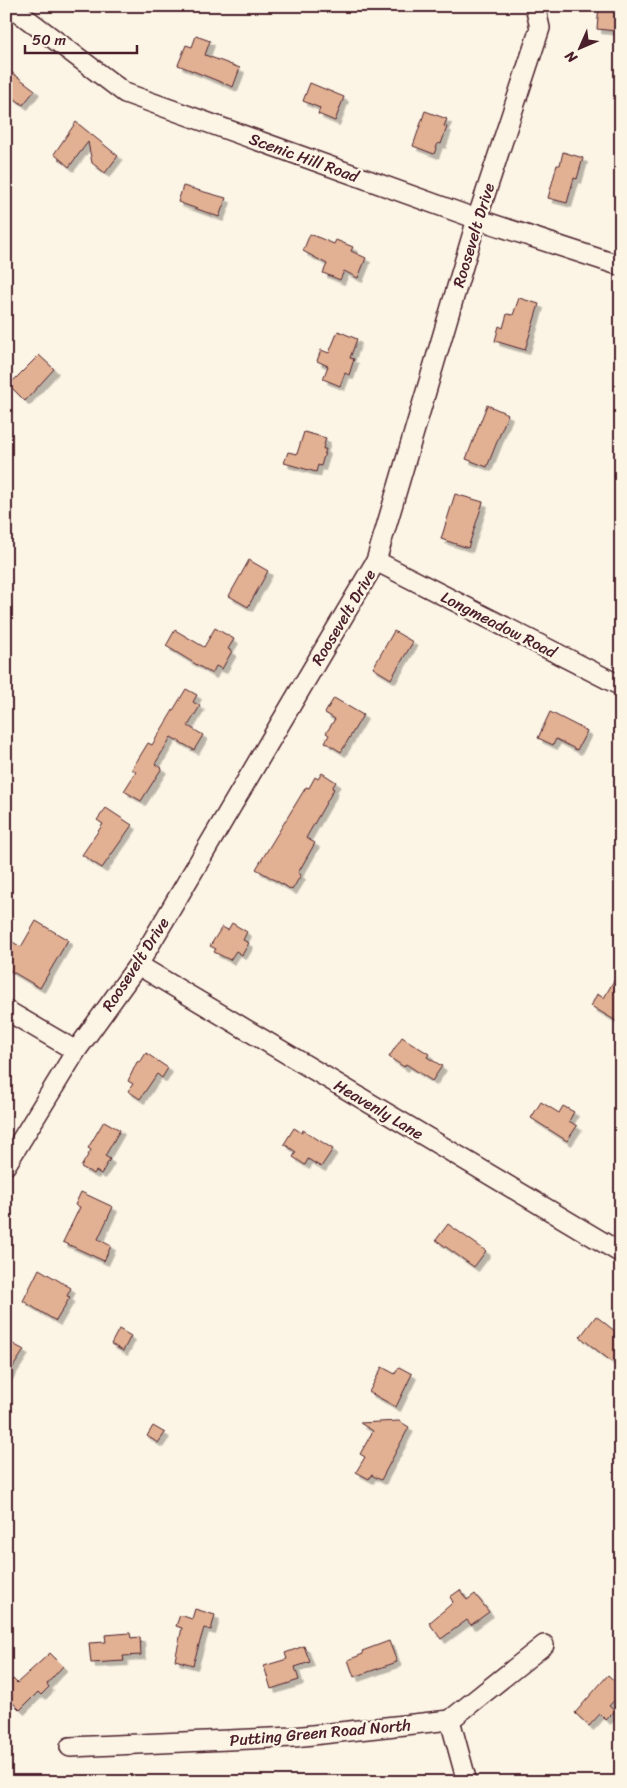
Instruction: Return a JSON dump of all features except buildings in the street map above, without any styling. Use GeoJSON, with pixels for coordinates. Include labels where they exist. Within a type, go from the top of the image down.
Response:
{"type":"FeatureCollection","features":[{"type":"Feature","properties":{"kind":"street","name":"Scenic Hill Road"},"geometry":{"type":"LineString","coordinates":[[10,6],[125,93],[477,220],[621,266]]}},
{"type":"Feature","properties":{"kind":"street","name":"Roosevelt Drive"},"geometry":{"type":"LineString","coordinates":[[6,1165],[76,1051],[138,965],[376,561],[477,220],[540,28],[535,6]]}},
{"type":"Feature","properties":{"kind":"street","name":"Longmeadow Road"},"geometry":{"type":"LineString","coordinates":[[376,561],[621,686]]}},
{"type":"Feature","properties":{"kind":"street","name":"Heavenly Lane"},"geometry":{"type":"LineString","coordinates":[[138,965],[621,1253]]}},
{"type":"Feature","properties":{"kind":"street"},"geometry":{"type":"LineString","coordinates":[[6,1010],[76,1051]]}},
{"type":"Feature","properties":{"kind":"street"},"geometry":{"type":"LineString","coordinates":[[468,1782],[450,1720],[544,1645]]}},
{"type":"Feature","properties":{"kind":"street","name":"Putting Green Road North"},"geometry":{"type":"LineString","coordinates":[[70,1747],[294,1737],[450,1720]]}}]}
